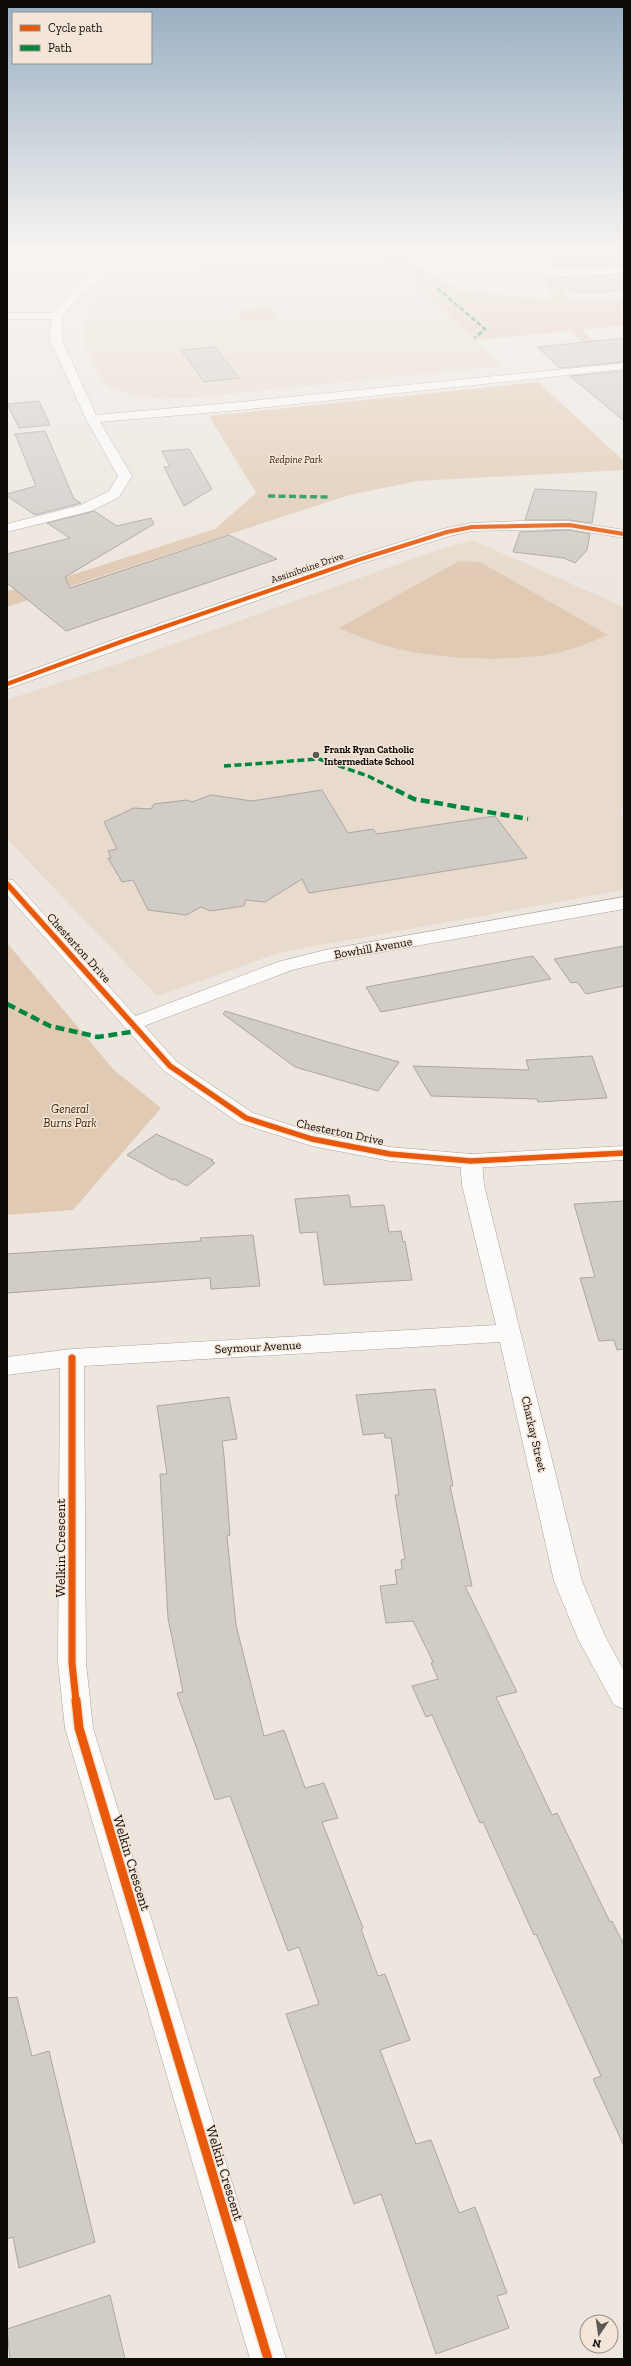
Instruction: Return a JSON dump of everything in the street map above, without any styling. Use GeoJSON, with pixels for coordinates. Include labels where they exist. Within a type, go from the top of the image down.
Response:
{"type":"FeatureCollection","features":[{"type":"Feature","properties":{"kind":"street"},"geometry":{"type":"LineString","coordinates":[[7,528],[86,508],[114,494],[125,476],[92,418],[64,358]]}},
{"type":"Feature","properties":{"kind":"street"},"geometry":{"type":"LineString","coordinates":[[92,418],[240,406],[624,366]]}},
{"type":"Feature","properties":{"kind":"street","name":"Assiniboine Drive"},"geometry":{"type":"LineString","coordinates":[[7,684],[260,593],[447,532],[472,528],[569,525],[624,534]]}},
{"type":"Feature","properties":{"kind":"street","name":"Chesterton Drive"},"geometry":{"type":"LineString","coordinates":[[7,884],[170,1066],[246,1118],[328,1142],[390,1154],[472,1161],[624,1153]]}},
{"type":"Feature","properties":{"kind":"street","name":"Bowhill Avenue"},"geometry":{"type":"LineString","coordinates":[[132,1024],[285,966],[325,956],[624,903]]}},
{"type":"Feature","properties":{"kind":"street","name":"Charkay Street"},"geometry":{"type":"LineString","coordinates":[[472,1161],[473,1185],[510,1333],[568,1581],[592,1639],[624,1698]]}},
{"type":"Feature","properties":{"kind":"street","name":"Seymour Avenue"},"geometry":{"type":"LineString","coordinates":[[7,1366],[72,1358],[510,1333]]}},
{"type":"Feature","properties":{"kind":"street","name":"Welkin Crescent"},"geometry":{"type":"LineString","coordinates":[[72,1358],[72,1663],[79,1728],[268,2359]]}},
{"type":"Feature","properties":{"kind":"shaded area"},"geometry":{"type":"Polygon","coordinates":[[[91,358],[495,358],[503,366],[192,398],[160,399],[133,395],[113,390],[103,383],[91,358]]]}},
{"type":"Feature","properties":{"kind":"shaded area","name":"Frank Ryan Catholic Intermediate School"},"geometry":{"type":"Polygon","coordinates":[[[472,540],[624,607],[624,809],[620,810],[624,815],[624,890],[282,952],[157,996],[7,839],[7,700],[126,661],[435,551],[472,540]]]}},
{"type":"Feature","properties":{"kind":"green space","name":"Redpine Park"},"geometry":{"type":"Polygon","coordinates":[[[538,382],[624,461],[624,470],[418,481],[349,495],[7,607],[7,591],[37,586],[215,529],[256,493],[209,416],[538,382]]]}},
{"type":"Feature","properties":{"kind":"green space"},"geometry":{"type":"Polygon","coordinates":[[[459,561],[480,562],[608,635],[583,645],[549,654],[502,659],[450,657],[403,650],[373,642],[339,628],[459,561]]]}},
{"type":"Feature","properties":{"kind":"green space","name":"General Burns Park"},"geometry":{"type":"Polygon","coordinates":[[[7,943],[114,1070],[161,1108],[73,1210],[7,1215],[7,943]]]}},
{"type":"Feature","properties":{"kind":"building"},"geometry":{"type":"Polygon","coordinates":[[[187,358],[224,358],[239,378],[204,382],[187,358]]]}},
{"type":"Feature","properties":{"kind":"building"},"geometry":{"type":"Polygon","coordinates":[[[550,358],[624,358],[624,362],[560,368],[550,358]]]}},
{"type":"Feature","properties":{"kind":"building"},"geometry":{"type":"Polygon","coordinates":[[[624,371],[624,421],[570,376],[624,371]]]}},
{"type":"Feature","properties":{"kind":"building"},"geometry":{"type":"Polygon","coordinates":[[[39,401],[50,425],[19,428],[7,404],[39,401]]]}},
{"type":"Feature","properties":{"kind":"building"},"geometry":{"type":"Polygon","coordinates":[[[45,431],[74,499],[81,503],[35,515],[7,496],[7,494],[36,486],[15,434],[45,431]]]}},
{"type":"Feature","properties":{"kind":"building"},"geometry":{"type":"Polygon","coordinates":[[[189,449],[212,489],[184,506],[164,467],[170,467],[162,451],[189,449]]]}},
{"type":"Feature","properties":{"kind":"building"},"geometry":{"type":"Polygon","coordinates":[[[535,489],[597,492],[592,523],[569,520],[525,520],[535,489]]]}},
{"type":"Feature","properties":{"kind":"building"},"geometry":{"type":"Polygon","coordinates":[[[94,511],[117,526],[151,518],[154,524],[65,577],[70,588],[229,535],[277,559],[66,631],[7,583],[7,554],[70,538],[47,523],[94,511]]]}},
{"type":"Feature","properties":{"kind":"building"},"geometry":{"type":"Polygon","coordinates":[[[569,530],[590,534],[587,550],[575,563],[564,558],[513,552],[520,532],[569,530]]]}},
{"type":"Feature","properties":{"kind":"building"},"geometry":{"type":"Polygon","coordinates":[[[322,790],[348,833],[373,829],[377,834],[495,816],[527,858],[309,893],[302,879],[265,902],[246,900],[244,906],[210,911],[201,907],[186,915],[148,910],[133,880],[122,882],[108,858],[111,858],[108,851],[117,849],[104,822],[134,808],[151,809],[154,804],[187,800],[192,802],[211,795],[252,801],[322,790]]]}},
{"type":"Feature","properties":{"kind":"building"},"geometry":{"type":"Polygon","coordinates":[[[624,946],[624,986],[586,994],[577,982],[571,983],[554,959],[624,946]]]}},
{"type":"Feature","properties":{"kind":"building"},"geometry":{"type":"Polygon","coordinates":[[[533,956],[551,979],[381,1012],[366,987],[533,956]]]}},
{"type":"Feature","properties":{"kind":"building"},"geometry":{"type":"Polygon","coordinates":[[[225,1011],[399,1062],[378,1091],[295,1067],[223,1014],[225,1011]]]}},
{"type":"Feature","properties":{"kind":"building"},"geometry":{"type":"Polygon","coordinates":[[[592,1056],[607,1098],[538,1102],[537,1099],[431,1096],[413,1066],[529,1070],[526,1060],[592,1056]]]}},
{"type":"Feature","properties":{"kind":"building"},"geometry":{"type":"Polygon","coordinates":[[[156,1134],[213,1160],[211,1161],[215,1163],[187,1186],[174,1179],[172,1180],[127,1155],[156,1134]]]}},
{"type":"Feature","properties":{"kind":"building"},"geometry":{"type":"Polygon","coordinates":[[[349,1195],[351,1207],[384,1205],[389,1232],[401,1231],[403,1242],[405,1241],[412,1280],[324,1285],[317,1232],[300,1233],[295,1199],[349,1195]]]}},
{"type":"Feature","properties":{"kind":"building"},"geometry":{"type":"Polygon","coordinates":[[[624,1201],[624,1349],[617,1350],[614,1340],[599,1341],[580,1278],[595,1277],[574,1204],[624,1201]]]}},
{"type":"Feature","properties":{"kind":"building"},"geometry":{"type":"Polygon","coordinates":[[[253,1235],[260,1286],[211,1289],[210,1278],[7,1293],[7,1254],[201,1241],[200,1238],[253,1235]]]}},
{"type":"Feature","properties":{"kind":"building"},"geometry":{"type":"Polygon","coordinates":[[[435,1389],[453,1486],[450,1486],[472,1586],[465,1586],[517,1692],[496,1697],[552,1815],[557,1813],[610,1922],[612,1921],[624,1945],[624,2146],[593,2079],[601,2076],[536,1934],[534,1935],[483,1822],[480,1823],[432,1715],[426,1717],[412,1686],[438,1679],[431,1663],[433,1662],[413,1621],[386,1623],[380,1586],[397,1584],[395,1570],[402,1569],[401,1560],[405,1559],[395,1495],[399,1495],[391,1438],[385,1438],[384,1433],[363,1435],[356,1395],[435,1389]]]}},
{"type":"Feature","properties":{"kind":"building"},"geometry":{"type":"Polygon","coordinates":[[[229,1397],[237,1439],[222,1441],[230,1535],[227,1536],[236,1625],[264,1736],[284,1730],[305,1788],[324,1783],[338,1818],[322,1822],[363,1928],[361,1929],[378,1976],[385,1974],[410,2040],[380,2050],[416,2144],[431,2140],[459,2213],[475,2207],[507,2293],[497,2296],[509,2328],[436,2354],[381,2194],[354,2204],[286,2014],[319,2004],[299,1947],[288,1951],[230,1796],[215,1800],[177,1693],[183,1692],[168,1618],[160,1474],[167,1474],[157,1406],[229,1397]]]}},
{"type":"Feature","properties":{"kind":"building"},"geometry":{"type":"Polygon","coordinates":[[[17,1997],[32,2056],[49,2051],[95,2242],[19,2268],[13,2237],[7,2239],[7,1998],[17,1997]]]}},
{"type":"Feature","properties":{"kind":"building"},"geometry":{"type":"Polygon","coordinates":[[[110,2295],[125,2359],[10,2359],[7,2329],[110,2295]]]}},
{"type":"Feature","properties":{"kind":"marked path"},"geometry":{"type":"LineString","coordinates":[[268,496],[328,497]]}},
{"type":"Feature","properties":{"kind":"marked path"},"geometry":{"type":"LineString","coordinates":[[224,766],[319,759],[368,776],[414,799],[528,819]]}},
{"type":"Feature","properties":{"kind":"marked path"},"geometry":{"type":"LineString","coordinates":[[7,1004],[50,1026],[98,1037],[137,1031]]}},
{"type":"Feature","properties":{"kind":"cycle path"},"geometry":{"type":"LineString","coordinates":[[7,684],[126,640],[358,560],[447,532],[472,527],[569,525],[624,534]]}},
{"type":"Feature","properties":{"kind":"cycle path"},"geometry":{"type":"LineString","coordinates":[[7,884],[170,1066],[246,1118],[312,1139],[390,1154],[471,1161],[624,1153]]}},
{"type":"Feature","properties":{"kind":"cycle path"},"geometry":{"type":"LineString","coordinates":[[72,1358],[72,1663],[79,1728],[268,2359]]}},
{"type":"Feature","properties":{"kind":"place","name":"Frank Ryan Catholic Intermediate School"},"geometry":{"type":"Point","coordinates":[316,755]}}]}
